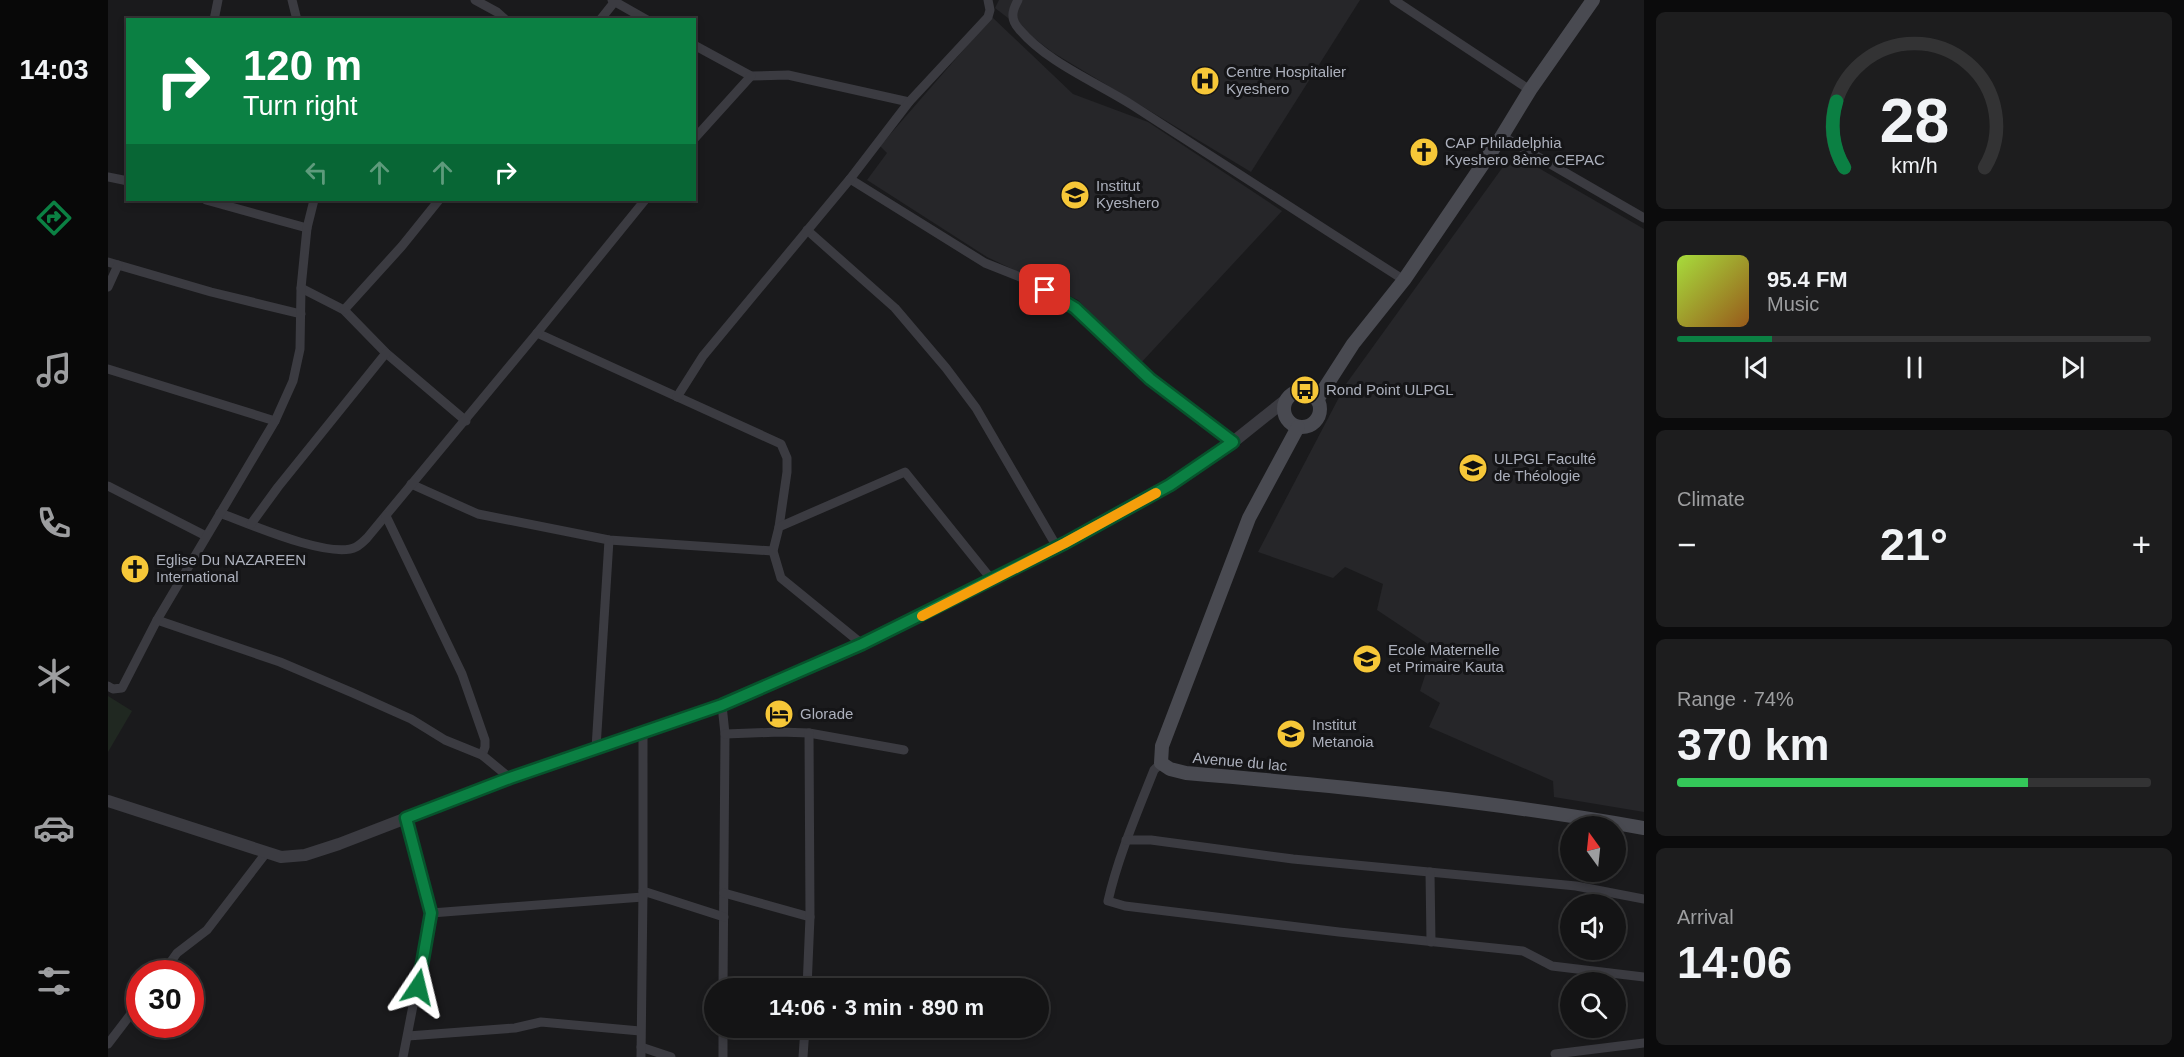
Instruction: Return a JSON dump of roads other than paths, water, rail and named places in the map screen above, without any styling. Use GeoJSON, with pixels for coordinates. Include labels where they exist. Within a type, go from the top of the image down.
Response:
{"type":"FeatureCollection","features":[{"type":"Feature","properties":{"kind":"main road"},"geometry":{"type":"LineString","coordinates":[[1317,400],[1305,392],[1295,393],[1287,399],[1284,414],[1289,422],[1298,427],[1308,426],[1316,419],[1319,410],[1317,400],[1353,344],[1404,280],[1502,136],[1530,90],[1593,0]]}},
{"type":"Feature","properties":{"kind":"main road"},"geometry":{"type":"LineString","coordinates":[[1161,763],[1162,746],[1249,518],[1298,427]]}},
{"type":"Feature","properties":{"kind":"main road","name":"Avenue du lac"},"geometry":{"type":"LineString","coordinates":[[1161,763],[1170,769],[1186,774],[1406,794],[1536,810],[1644,828]]}},
{"type":"Feature","properties":{"kind":"street"},"geometry":{"type":"LineString","coordinates":[[214,18],[218,0]]}},
{"type":"Feature","properties":{"kind":"street"},"geometry":{"type":"LineString","coordinates":[[292,0],[296,18]]}},
{"type":"Feature","properties":{"kind":"street"},"geometry":{"type":"LineString","coordinates":[[475,0],[504,18]]}},
{"type":"Feature","properties":{"kind":"street"},"geometry":{"type":"LineString","coordinates":[[676,397],[703,356],[850,179],[909,102],[988,17],[990,10],[988,0]]}},
{"type":"Feature","properties":{"kind":"street"},"geometry":{"type":"LineString","coordinates":[[1018,0],[1013,9],[1012,19],[1019,29],[1049,55],[1118,96],[1404,280]]}},
{"type":"Feature","properties":{"kind":"street"},"geometry":{"type":"LineString","coordinates":[[1394,0],[1530,90]]}},
{"type":"Feature","properties":{"kind":"street"},"geometry":{"type":"LineString","coordinates":[[601,18],[614,1],[644,18]]}},
{"type":"Feature","properties":{"kind":"street"},"geometry":{"type":"LineString","coordinates":[[696,46],[751,76],[788,75],[909,102]]}},
{"type":"Feature","properties":{"kind":"street"},"geometry":{"type":"LineString","coordinates":[[696,137],[751,76]]}},
{"type":"Feature","properties":{"kind":"street"},"geometry":{"type":"LineString","coordinates":[[1502,136],[1644,218]]}},
{"type":"Feature","properties":{"kind":"street"},"geometry":{"type":"LineString","coordinates":[[108,177],[126,181]]}},
{"type":"Feature","properties":{"kind":"street"},"geometry":{"type":"LineString","coordinates":[[850,179],[985,263],[1030,281],[1075,308],[1150,379],[1233,442]]}},
{"type":"Feature","properties":{"kind":"street"},"geometry":{"type":"LineString","coordinates":[[210,201],[307,228]]}},
{"type":"Feature","properties":{"kind":"street"},"geometry":{"type":"LineString","coordinates":[[108,686],[113,689],[122,688],[157,620],[275,421],[293,381],[300,349],[301,288],[307,228],[314,201]]}},
{"type":"Feature","properties":{"kind":"street"},"geometry":{"type":"LineString","coordinates":[[344,310],[402,246],[438,201]]}},
{"type":"Feature","properties":{"kind":"street"},"geometry":{"type":"LineString","coordinates":[[220,513],[293,541],[338,549],[357,547],[466,421],[644,201]]}},
{"type":"Feature","properties":{"kind":"street"},"geometry":{"type":"LineString","coordinates":[[807,230],[896,308],[946,368],[976,408],[1057,547]]}},
{"type":"Feature","properties":{"kind":"street"},"geometry":{"type":"LineString","coordinates":[[108,287],[113,263],[211,292],[301,314]]}},
{"type":"Feature","properties":{"kind":"street"},"geometry":{"type":"LineString","coordinates":[[301,288],[344,310],[386,353],[466,421]]}},
{"type":"Feature","properties":{"kind":"street"},"geometry":{"type":"LineString","coordinates":[[537,333],[781,444],[787,458],[787,472],[773,551],[781,578],[862,644]]}},
{"type":"Feature","properties":{"kind":"street"},"geometry":{"type":"LineString","coordinates":[[251,524],[386,353]]}},
{"type":"Feature","properties":{"kind":"street"},"geometry":{"type":"LineString","coordinates":[[108,369],[275,421]]}},
{"type":"Feature","properties":{"kind":"street"},"geometry":{"type":"LineString","coordinates":[[108,801],[266,854],[281,857],[305,855],[510,778],[722,705],[862,644],[1057,547],[1170,485],[1233,442],[1287,399]]}},
{"type":"Feature","properties":{"kind":"street"},"geometry":{"type":"LineString","coordinates":[[779,527],[905,472],[992,580]]}},
{"type":"Feature","properties":{"kind":"street"},"geometry":{"type":"LineString","coordinates":[[411,484],[478,514],[609,540],[773,551]]}},
{"type":"Feature","properties":{"kind":"street"},"geometry":{"type":"LineString","coordinates":[[108,486],[206,536]]}},
{"type":"Feature","properties":{"kind":"street"},"geometry":{"type":"LineString","coordinates":[[386,516],[462,674],[485,740],[482,755]]}},
{"type":"Feature","properties":{"kind":"street"},"geometry":{"type":"LineString","coordinates":[[596,748],[609,540]]}},
{"type":"Feature","properties":{"kind":"street"},"geometry":{"type":"LineString","coordinates":[[157,620],[280,662],[353,693],[411,719],[445,740],[482,755],[510,778]]}},
{"type":"Feature","properties":{"kind":"street"},"geometry":{"type":"LineString","coordinates":[[722,705],[726,734],[723,978]]}},
{"type":"Feature","properties":{"kind":"street"},"geometry":{"type":"LineString","coordinates":[[642,732],[641,1052],[672,1057]]}},
{"type":"Feature","properties":{"kind":"street"},"geometry":{"type":"LineString","coordinates":[[726,734],[809,733],[904,750]]}},
{"type":"Feature","properties":{"kind":"street"},"geometry":{"type":"LineString","coordinates":[[807,978],[810,917],[809,733]]}},
{"type":"Feature","properties":{"kind":"street"},"geometry":{"type":"LineString","coordinates":[[1161,763],[1154,770],[1126,840],[1108,902],[1125,906],[1523,951],[1552,966],[1644,977]]}},
{"type":"Feature","properties":{"kind":"street"},"geometry":{"type":"LineString","coordinates":[[403,1057],[431,913],[406,818]]}},
{"type":"Feature","properties":{"kind":"street"},"geometry":{"type":"LineString","coordinates":[[1126,840],[1151,840],[1293,859],[1576,886],[1644,899]]}},
{"type":"Feature","properties":{"kind":"street"},"geometry":{"type":"LineString","coordinates":[[172,960],[177,953],[207,930],[266,854]]}},
{"type":"Feature","properties":{"kind":"street"},"geometry":{"type":"LineString","coordinates":[[1430,872],[1431,942]]}},
{"type":"Feature","properties":{"kind":"street"},"geometry":{"type":"LineString","coordinates":[[724,893],[810,917]]}},
{"type":"Feature","properties":{"kind":"street"},"geometry":{"type":"LineString","coordinates":[[431,913],[643,894],[724,917]]}},
{"type":"Feature","properties":{"kind":"street"},"geometry":{"type":"LineString","coordinates":[[108,1044],[126,1020]]}},
{"type":"Feature","properties":{"kind":"street"},"geometry":{"type":"LineString","coordinates":[[408,1036],[515,1028],[541,1022],[640,1031]]}},
{"type":"Feature","properties":{"kind":"street"},"geometry":{"type":"LineString","coordinates":[[723,1038],[723,1057]]}},
{"type":"Feature","properties":{"kind":"street"},"geometry":{"type":"LineString","coordinates":[[803,1057],[804,1038]]}},
{"type":"Feature","properties":{"kind":"street"},"geometry":{"type":"LineString","coordinates":[[1555,1054],[1644,1043]]}},
{"type":"Feature","properties":{"kind":"place","name":"Centre Hospitalier Kyeshero"},"geometry":{"type":"Point","coordinates":[1205,81]}},
{"type":"Feature","properties":{"kind":"place","name":"CAP Philadelphia Kyeshero 8ème CEPAC"},"geometry":{"type":"Point","coordinates":[1424,152]}},
{"type":"Feature","properties":{"kind":"place","name":"Institut Kyeshero"},"geometry":{"type":"Point","coordinates":[1075,195]}},
{"type":"Feature","properties":{"kind":"place","name":"Rond Point ULPGL"},"geometry":{"type":"Point","coordinates":[1305,390]}},
{"type":"Feature","properties":{"kind":"place","name":"ULPGL Faculté de Théologie"},"geometry":{"type":"Point","coordinates":[1473,468]}},
{"type":"Feature","properties":{"kind":"place","name":"Eglise Du NAZAREEN International"},"geometry":{"type":"Point","coordinates":[135,569]}},
{"type":"Feature","properties":{"kind":"place","name":"Ecole Maternelle et Primaire Kauta"},"geometry":{"type":"Point","coordinates":[1367,659]}},
{"type":"Feature","properties":{"kind":"place","name":"Glorade"},"geometry":{"type":"Point","coordinates":[779,714]}},
{"type":"Feature","properties":{"kind":"place","name":"Institut Metanoia"},"geometry":{"type":"Point","coordinates":[1291,734]}}]}
